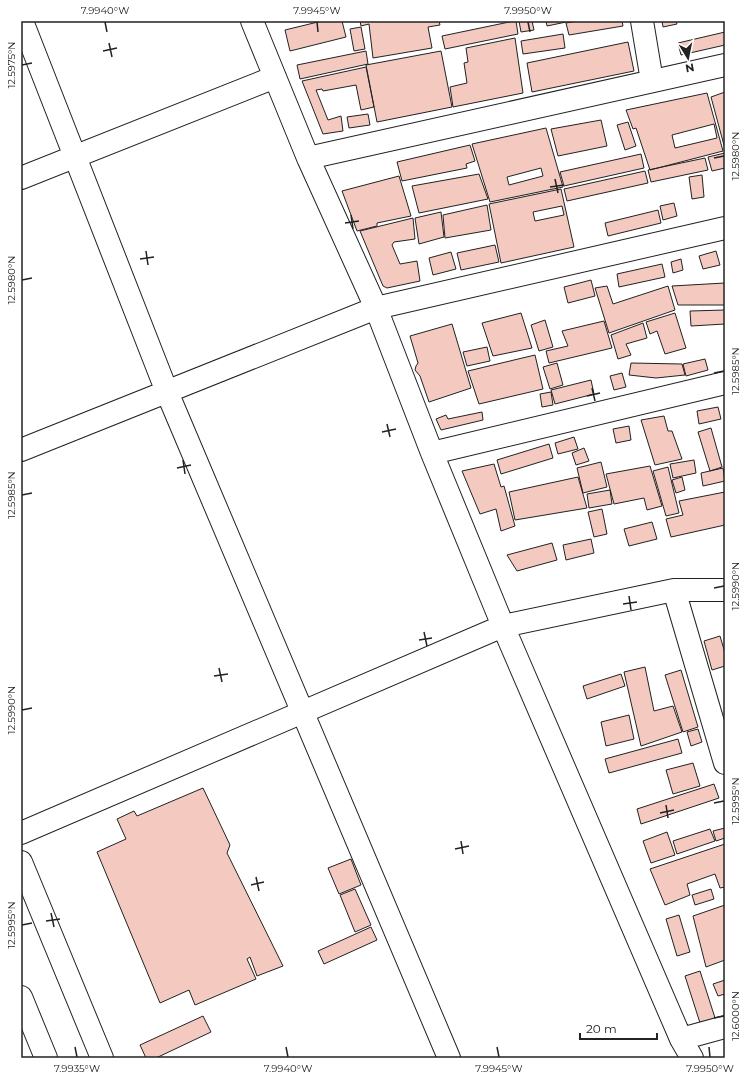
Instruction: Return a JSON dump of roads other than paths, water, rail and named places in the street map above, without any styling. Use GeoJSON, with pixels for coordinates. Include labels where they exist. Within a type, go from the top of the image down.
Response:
{"type":"FeatureCollection","features":[{"type":"Feature","properties":{"kind":"main road"},"geometry":{"type":"LineString","coordinates":[[22,21],[167,392],[449,1058]]}},
{"type":"Feature","properties":{"kind":"main road"},"geometry":{"type":"LineString","coordinates":[[252,21],[308,158],[376,308],[432,453],[503,626],[681,1040],[692,1058]]}},
{"type":"Feature","properties":{"kind":"main road"},"geometry":{"type":"LineString","coordinates":[[642,21],[652,81]]}},
{"type":"Feature","properties":{"kind":"main road"},"geometry":{"type":"LineString","coordinates":[[308,158],[725,65]]}},
{"type":"Feature","properties":{"kind":"main road"},"geometry":{"type":"LineString","coordinates":[[21,178],[275,77]]}},
{"type":"Feature","properties":{"kind":"main road"},"geometry":{"type":"LineString","coordinates":[[21,450],[376,308],[725,228]]}},
{"type":"Feature","properties":{"kind":"main road"},"geometry":{"type":"LineString","coordinates":[[432,453],[725,383]]}},
{"type":"Feature","properties":{"kind":"main road"},"geometry":{"type":"LineString","coordinates":[[21,833],[503,626],[674,590],[725,590]]}},
{"type":"Feature","properties":{"kind":"main road"},"geometry":{"type":"LineString","coordinates":[[674,590],[725,763]]}},
{"type":"Feature","properties":{"kind":"main road"},"geometry":{"type":"LineString","coordinates":[[21,862],[102,1058]]}},
{"type":"Feature","properties":{"kind":"main road"},"geometry":{"type":"LineString","coordinates":[[21,997],[46,1058]]}},
{"type":"Feature","properties":{"kind":"main road"},"geometry":{"type":"LineString","coordinates":[[681,1040],[725,1027]]}}]}
